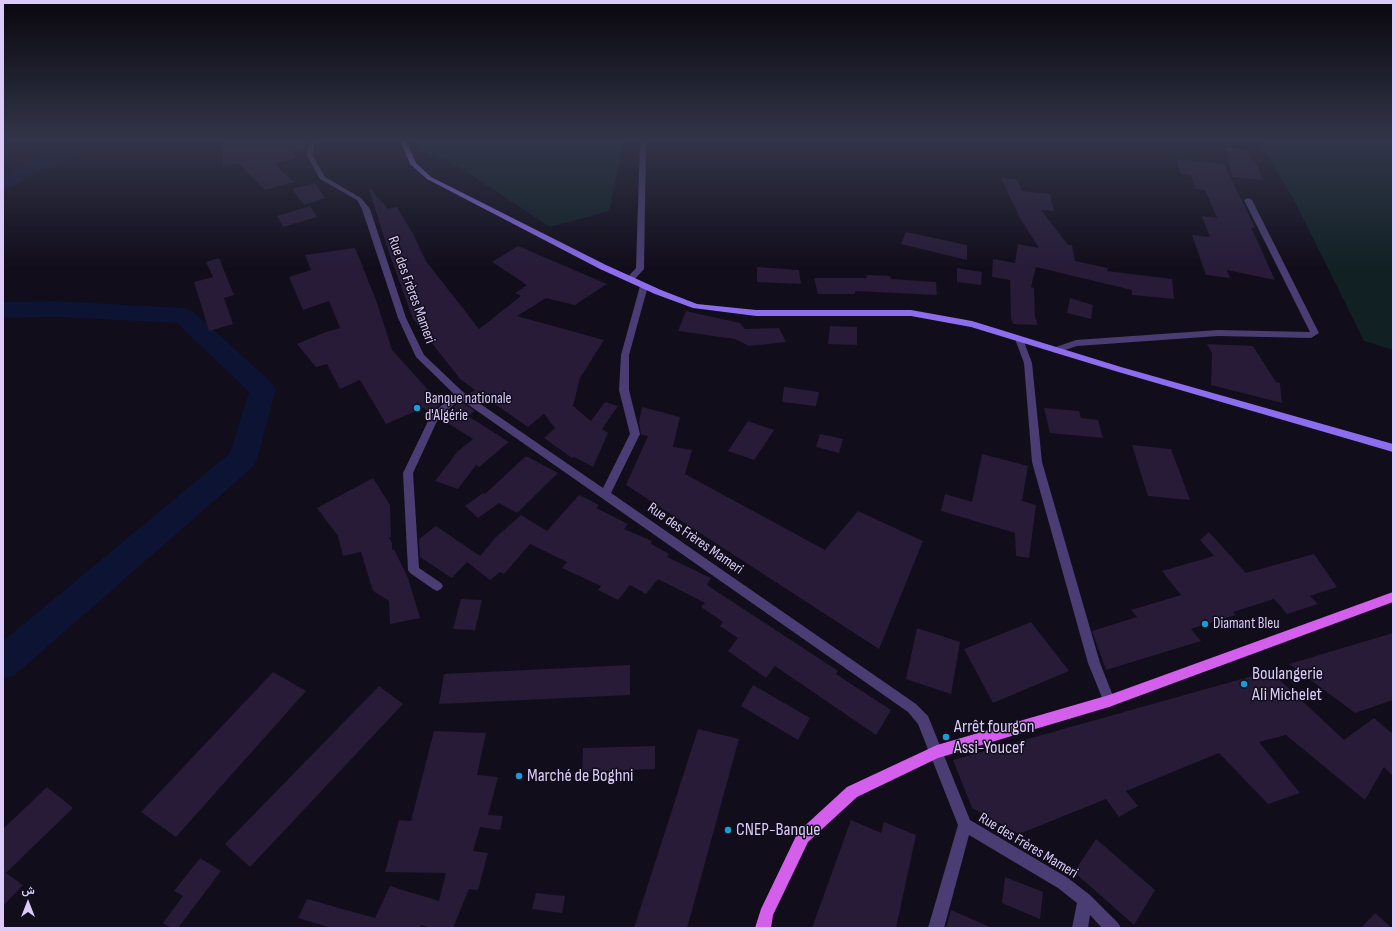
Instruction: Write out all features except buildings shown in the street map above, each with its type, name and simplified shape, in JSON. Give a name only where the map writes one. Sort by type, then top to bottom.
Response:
[{"type":"main road","points":[[439,183],[531,231],[644,286],[696,306],[718,310],[756,313],[911,313],[972,324],[1056,350],[1393,448]]},
{"type":"main road","points":[[763,928],[766,914],[803,837],[852,792],[937,752],[1002,734],[1109,701],[1393,597]]},
{"type":"street","name":"Rue des Frères Mameri","points":[[332,183],[359,199],[366,209],[402,318],[420,357],[460,394],[912,708],[923,720],[965,825],[1063,884],[1085,900],[1113,928]]},
{"type":"street","points":[[630,279],[640,269],[642,183]]},
{"type":"street","points":[[1056,350],[1076,343],[1218,333],[1311,335],[1315,333],[1248,200]]},
{"type":"street","points":[[605,494],[635,434],[624,390],[625,355],[644,286]]},
{"type":"street","points":[[1019,339],[1028,363],[1037,462],[1094,663],[1109,701]]},
{"type":"street","points":[[437,586],[414,570],[408,473],[434,417],[460,394]]},
{"type":"street","points":[[936,928],[965,825]]},
{"type":"street","points":[[1080,928],[1085,900]]},
{"type":"shaded area","points":[[484,183],[615,183],[609,211],[550,227]]},
{"type":"shaded area","points":[[1284,183],[1393,183],[1393,350],[1364,341],[1293,198]]},
{"type":"waterway","points":[[3,310],[56,309],[184,316],[263,390],[243,459],[3,663]]},
{"type":"place","name":"Banque nationale d'Algérie","points":[[417,408]]},
{"type":"place","name":"Diamant Bleu","points":[[1205,624]]},
{"type":"place","name":"Boulangerie Ali Michelet","points":[[1244,684]]},
{"type":"place","name":"Arrêt fourgon Assi-Youcef","points":[[946,737]]},
{"type":"place","name":"Marché de Boghni","points":[[519,776]]},
{"type":"place","name":"CNEP-Banque","points":[[728,830]]}]
